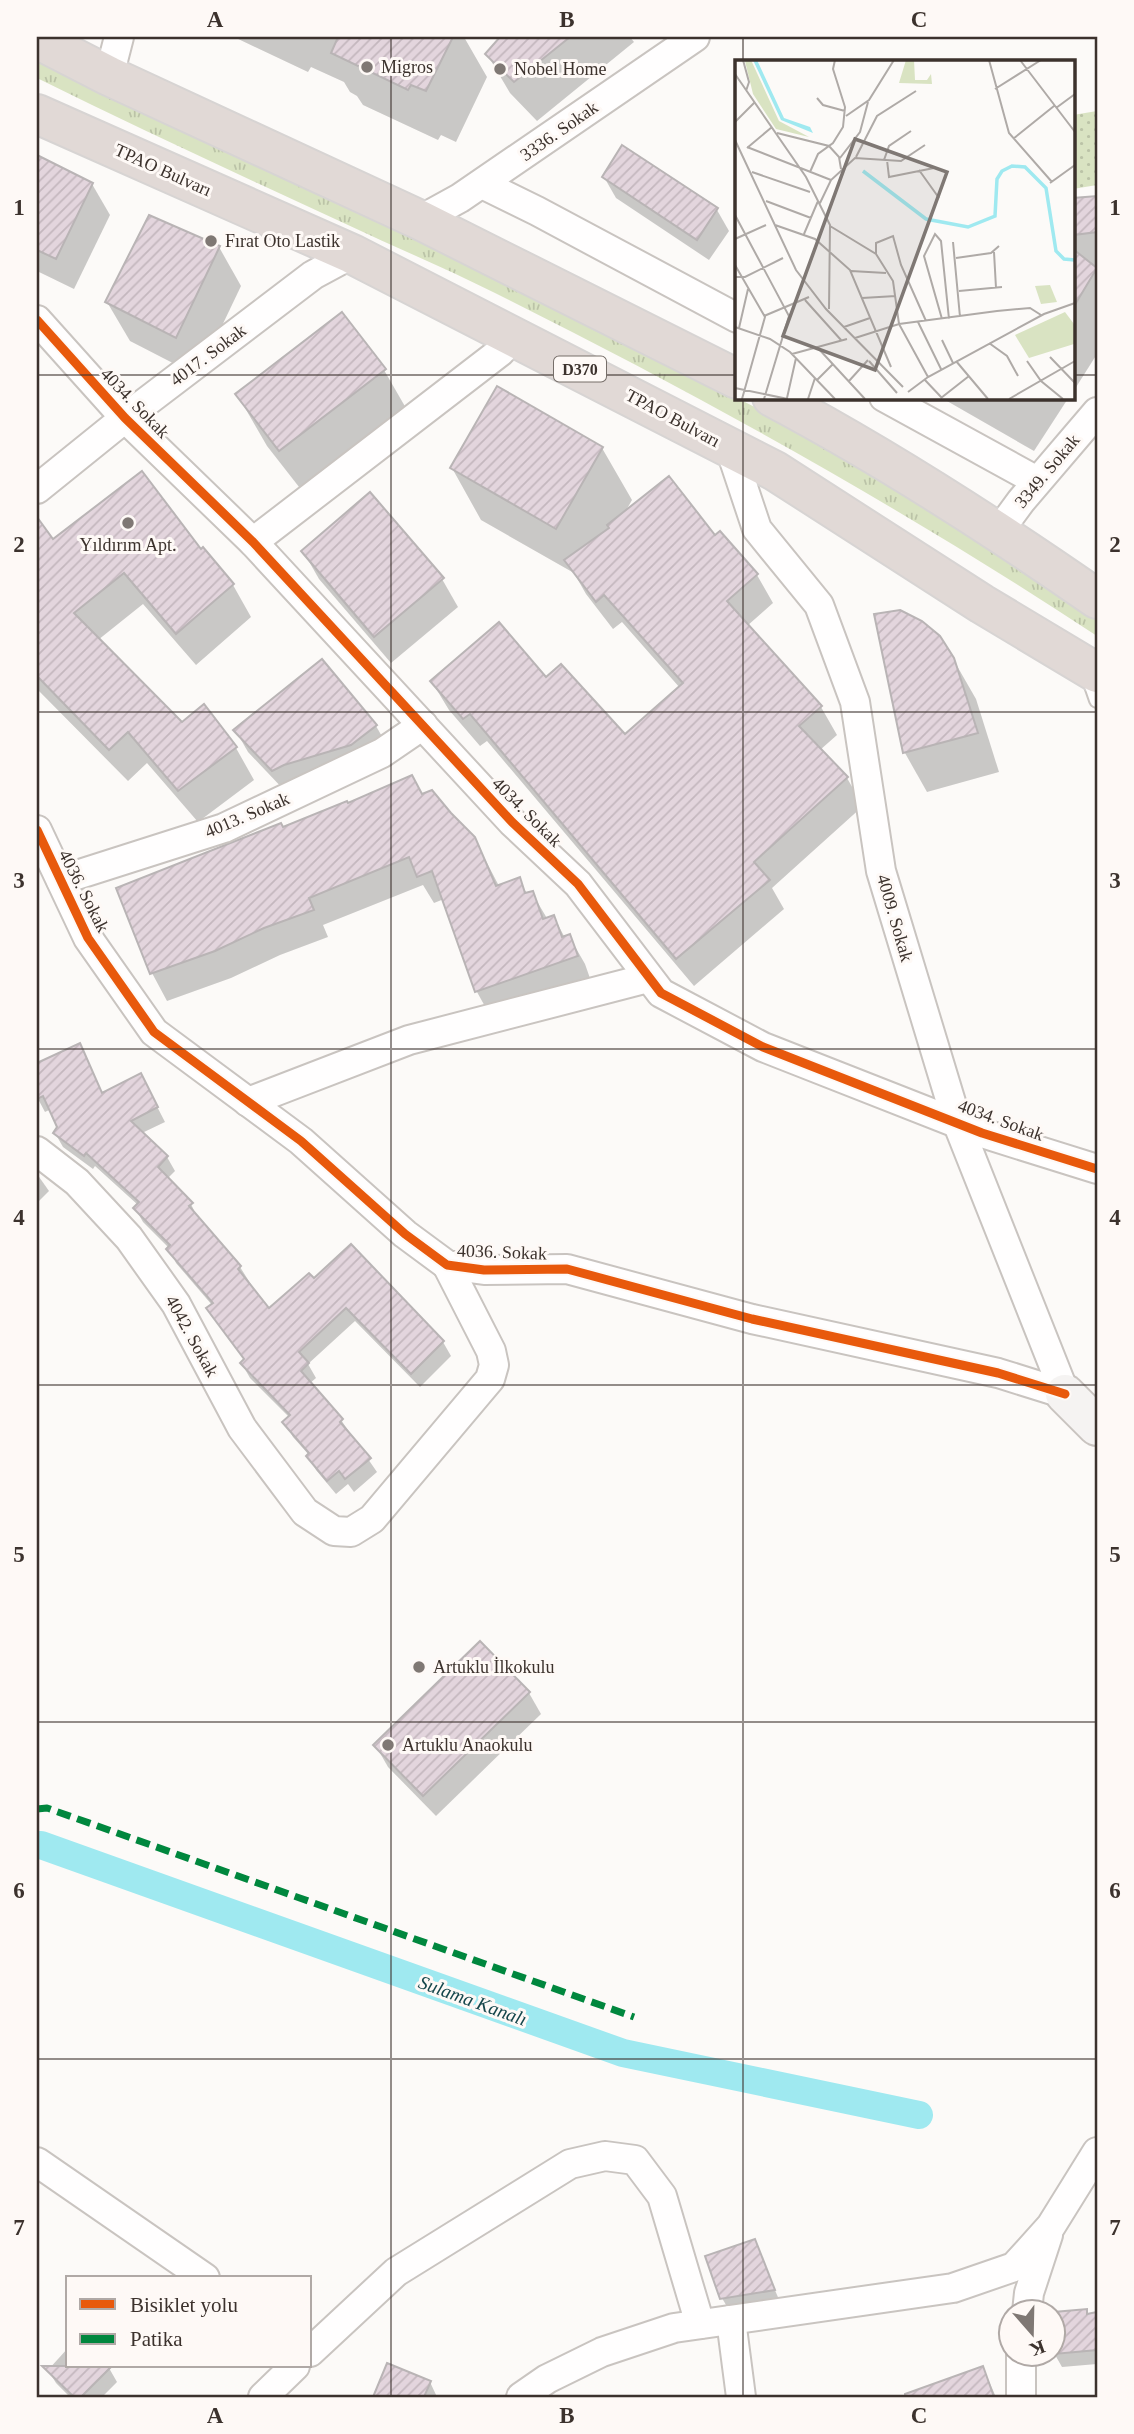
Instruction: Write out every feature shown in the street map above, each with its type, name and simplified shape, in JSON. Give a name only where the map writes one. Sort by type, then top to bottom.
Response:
[{"type":"highway","points":[[37,38],[109,76],[420,220],[735,378]]},
{"type":"highway","name":"TPAO Bulvarı","points":[[37,114],[352,254],[775,471],[982,604],[1090,668]]},
{"type":"highway","points":[[776,399],[825,425],[999,531],[1097,599]]},
{"type":"street","points":[[109,76],[119,37]]},
{"type":"street","name":"3336. Sokak","points":[[420,220],[482,184],[695,37]]},
{"type":"street","points":[[482,184],[735,317]]},
{"type":"street","name":"4017. Sokak","points":[[37,489],[125,418],[313,275],[352,254]]},
{"type":"street","name":"4034. Sokak","points":[[37,320],[125,418],[253,542],[512,822],[578,884],[661,993],[763,1047],[982,1133],[1097,1169]]},
{"type":"street","points":[[253,542],[499,352],[515,336]]},
{"type":"street","points":[[888,399],[1037,481]]},
{"type":"street","name":"3349. Sokak","points":[[999,531],[1037,481],[1097,412]]},
{"type":"street","name":"4009. Sokak","points":[[730,448],[757,529],[819,605],[855,702],[881,871],[957,1122],[1065,1394]]},
{"type":"street","name":"4013. Sokak","points":[[61,880],[224,828],[382,753],[423,725]]},
{"type":"street","name":"4036. Sokak","points":[[37,831],[88,938],[154,1032],[301,1141],[405,1234],[447,1265],[484,1270],[567,1269],[752,1319],[998,1373],[1065,1394]]},
{"type":"street","points":[[248,1102],[409,1040],[648,978]]},
{"type":"street","name":"4042. Sokak","points":[[37,1151],[77,1182],[129,1238],[176,1304],[242,1428],[305,1512],[334,1531],[351,1532],[372,1519],[490,1379],[494,1365],[491,1351],[447,1265]]},
{"type":"street","points":[[1065,1394],[1097,1426]]},
{"type":"street","points":[[521,2397],[547,2379],[602,2352],[674,2328],[953,2288],[1014,2267],[1051,2226],[1097,2152]]},
{"type":"street","points":[[312,2348],[396,2272],[570,2164],[605,2156],[635,2160],[662,2196],[700,2325]]},
{"type":"street","points":[[37,2162],[202,2276]]},
{"type":"street","points":[[1028,2298],[1051,2226]]},
{"type":"street","points":[[731,2320],[741,2397]]},
{"type":"street","points":[[263,2397],[292,2368]]},
{"type":"street","points":[[1021,2368],[1021,2397]]},
{"type":"lane","points":[[1090,668],[1097,700]]},
{"type":"green space","points":[[37,59],[540,298],[784,422],[1012,560],[1097,618],[1097,636],[951,543],[726,413],[649,372],[477,284],[192,153],[37,78]]},
{"type":"green space","points":[[1097,111],[1097,185],[1074,189],[1074,115]]},
{"type":"building","points":[[338,37],[453,37],[426,91],[411,85],[408,90],[331,53]]},
{"type":"building","points":[[500,37],[570,37],[514,82],[485,54]]},
{"type":"building","points":[[622,145],[718,208],[697,240],[602,177]]},
{"type":"building","points":[[37,155],[93,183],[56,259],[37,250]]},
{"type":"building","points":[[1097,196],[1097,232],[1074,235],[1074,198]]},
{"type":"building","points":[[149,215],[220,246],[176,338],[105,302]]},
{"type":"building","points":[[1074,250],[1097,268],[1074,306]]},
{"type":"building","points":[[342,312],[386,369],[279,451],[235,394]]},
{"type":"building","points":[[497,386],[603,447],[556,529],[450,468]]},
{"type":"building","points":[[142,471],[201,549],[203,547],[234,584],[176,634],[124,573],[74,613],[182,722],[204,704],[237,747],[178,791],[128,732],[109,750],[37,676],[37,517],[53,539]]},
{"type":"building","points":[[669,476],[715,535],[720,531],[758,574],[727,601],[822,706],[799,726],[848,777],[754,862],[770,880],[676,959],[470,714],[463,719],[430,681],[499,622],[546,677],[561,664],[625,734],[683,683],[604,595],[596,602],[564,560],[609,528],[607,525]]},
{"type":"building","points":[[370,492],[444,578],[374,637],[301,551]]},
{"type":"building","points":[[900,610],[922,621],[940,636],[954,658],[978,733],[903,753],[874,614]]},
{"type":"building","points":[[322,659],[377,725],[351,745],[272,771],[233,730]]},
{"type":"building","points":[[412,775],[422,794],[432,790],[475,837],[496,886],[520,877],[525,893],[533,891],[543,919],[554,915],[562,937],[570,934],[578,956],[475,992],[432,871],[417,877],[409,857],[309,898],[314,910],[264,928],[215,951],[150,974],[116,888],[281,823],[283,827],[347,801],[348,803]]},
{"type":"building","points":[[80,1043],[102,1093],[141,1073],[158,1107],[131,1121],[168,1156],[158,1167],[193,1203],[189,1206],[241,1266],[238,1269],[269,1308],[309,1273],[314,1278],[351,1244],[444,1341],[411,1374],[346,1308],[299,1352],[309,1363],[301,1371],[343,1419],[340,1422],[371,1458],[345,1479],[339,1471],[327,1481],[306,1456],[309,1453],[282,1422],[290,1415],[240,1363],[244,1359],[206,1308],[213,1303],[166,1249],[170,1245],[133,1208],[139,1202],[86,1153],[84,1156],[53,1133],[57,1127],[43,1096],[37,1099],[37,1063]]},
{"type":"building","points":[[480,1641],[530,1692],[423,1796],[373,1745]]},
{"type":"building","points":[[755,2239],[775,2290],[720,2299],[705,2256]]},
{"type":"building","points":[[1087,2309],[1087,2314],[1097,2312],[1097,2350],[1068,2353],[1068,2311]]},
{"type":"building","points":[[387,2363],[431,2381],[424,2397],[373,2397]]},
{"type":"building","points":[[42,2366],[110,2368],[81,2397],[74,2397]]},
{"type":"building","points":[[983,2366],[994,2397],[905,2397],[905,2394]]},
{"type":"waterway","name":"Sulama Kanalı","points":[[37,1845],[623,2053],[919,2115]]},
{"type":"marked path","points":[[37,1809],[47,1808],[634,2017]]},
{"type":"cycle path","points":[[37,320],[125,418],[253,542],[512,822],[578,884],[661,993],[763,1047],[982,1133],[1097,1169]]},
{"type":"cycle path","points":[[37,830],[88,938],[154,1032],[301,1141],[405,1234],[447,1265],[484,1270],[567,1269],[752,1319],[998,1373],[1065,1394]]},
{"type":"place","name":"Migros","points":[[367,67]]},
{"type":"place","name":"Nobel Home","points":[[500,69]]},
{"type":"place","name":"Fırat Oto Lastik","points":[[211,241]]},
{"type":"place","name":"Yıldırım Apt.","points":[[128,523]]},
{"type":"place","name":"Artuklu İlkokulu","points":[[419,1667]]},
{"type":"place","name":"Artuklu Anaokulu","points":[[388,1745]]}]
